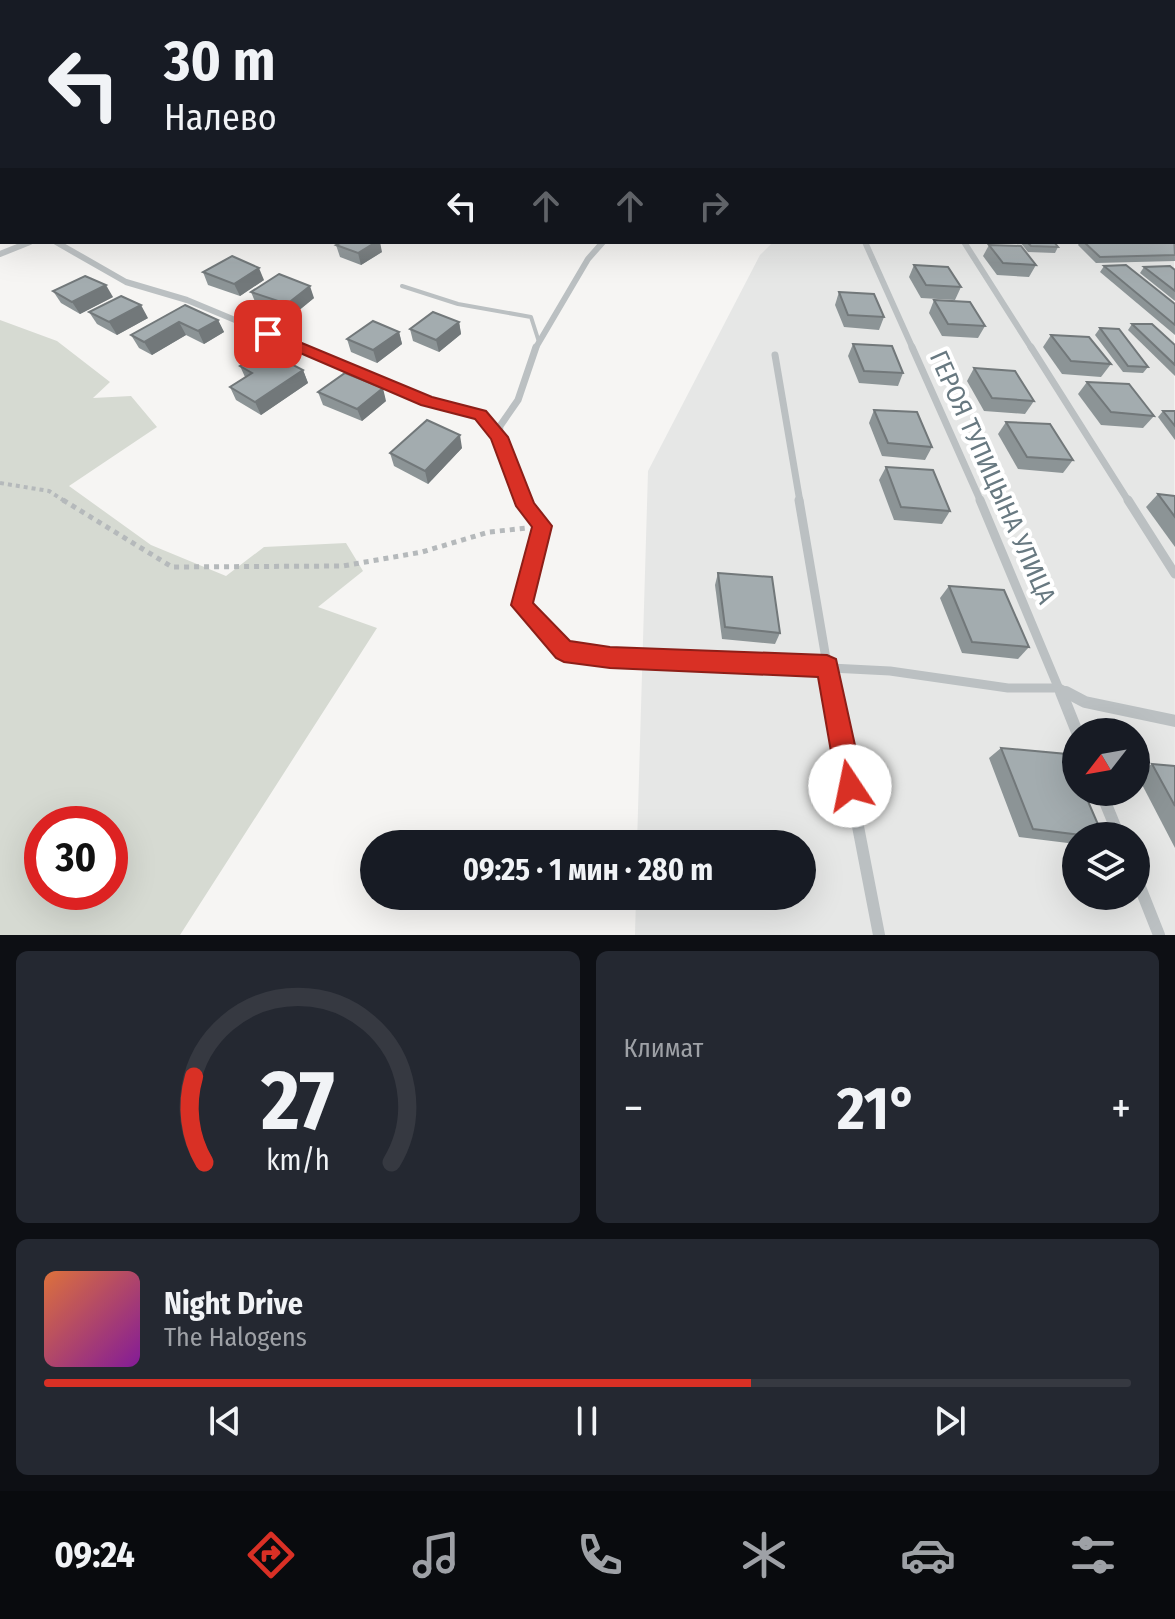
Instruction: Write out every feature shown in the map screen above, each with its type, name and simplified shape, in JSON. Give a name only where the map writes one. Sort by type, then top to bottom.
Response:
[{"type":"street","points":[[0,254],[25,244]]},
{"type":"street","points":[[60,244],[126,282],[187,300],[427,401],[480,415],[499,437],[526,506],[542,526],[522,605],[564,651],[610,657],[827,666],[890,671],[1008,688],[1059,688],[1085,702],[1175,721]]},
{"type":"street","points":[[499,437],[500,426],[518,400],[539,342],[588,259],[601,244]]},
{"type":"street","name":"ГЕРОЯ ТУПИЦЫНА УЛИЦА","points":[[866,244],[1004,553],[1071,718]]},
{"type":"street","points":[[965,244],[1175,574]]},
{"type":"street","points":[[775,355],[827,666],[879,935]]},
{"type":"street","points":[[1149,910],[1159,935]]},
{"type":"lane","points":[[402,286],[458,304],[531,317],[539,342]]},
{"type":"path","points":[[0,483],[49,491],[172,567],[343,566],[422,552],[489,532],[542,526]]},
{"type":"shaded area","points":[[771,244],[1174,244],[1175,935],[635,935],[636,910],[816,910],[816,830],[637,830],[648,471],[760,255]]},
{"type":"shaded area","points":[[0,320],[57,341],[110,382],[93,398],[131,396],[157,427],[69,486],[151,545],[226,576],[264,547],[346,543],[363,571],[318,607],[377,628],[180,935],[0,935]]},
{"type":"building","points":[[338,244],[373,244],[358,253]]},
{"type":"building","points":[[1029,244],[1056,244],[1058,247]]},
{"type":"building","points":[[1086,244],[1174,244],[1175,255],[1100,257]]},
{"type":"building","points":[[989,245],[1021,246],[1036,265],[1003,263]]},
{"type":"building","points":[[232,256],[259,268],[234,284],[203,272]]},
{"type":"building","points":[[914,265],[948,267],[961,287],[926,285]]},
{"type":"building","points":[[1126,265],[1175,304],[1175,325],[1104,266]]},
{"type":"building","points":[[1170,266],[1175,270],[1175,291],[1144,267]]},
{"type":"building","points":[[279,274],[310,286],[287,304],[251,292]]},
{"type":"building","points":[[85,276],[106,285],[72,302],[53,291]]},
{"type":"building","points":[[839,292],[874,294],[884,317],[848,315]]},
{"type":"building","points":[[121,296],[141,305],[109,322],[89,312]]},
{"type":"building","points":[[934,300],[970,302],[985,326],[948,324]]},
{"type":"building","points":[[185,305],[218,320],[198,331],[179,322],[144,342],[131,335]]},
{"type":"building","points":[[433,312],[459,322],[436,340],[410,329]]},
{"type":"building","points":[[373,321],[399,332],[373,350],[347,339]]},
{"type":"building","points":[[1132,324],[1152,324],[1175,345],[1175,365]]},
{"type":"building","points":[[1100,328],[1119,329],[1148,367],[1128,366]]},
{"type":"building","points":[[1051,335],[1089,337],[1111,364],[1071,361]]},
{"type":"building","points":[[853,344],[892,346],[903,373],[864,371]]},
{"type":"building","points":[[266,351],[303,370],[255,402],[230,387],[252,373],[240,366]]},
{"type":"building","points":[[974,368],[1015,371],[1034,401],[992,398]]},
{"type":"building","points":[[345,373],[383,388],[357,409],[318,392]]},
{"type":"building","points":[[1087,382],[1129,384],[1154,416],[1111,412]]},
{"type":"building","points":[[874,410],[917,412],[932,447],[888,443]]},
{"type":"building","points":[[1163,411],[1175,411],[1175,426]]},
{"type":"building","points":[[427,420],[460,435],[425,471],[390,453]]},
{"type":"building","points":[[1006,422],[1050,424],[1073,460],[1027,457]]},
{"type":"building","points":[[886,467],[933,470],[950,511],[901,507]]},
{"type":"building","points":[[1158,494],[1175,496],[1175,517]]},
{"type":"building","points":[[718,573],[772,577],[780,633],[725,627]]},
{"type":"building","points":[[949,586],[1004,590],[1029,647],[972,642]]},
{"type":"building","points":[[1001,748],[1062,754],[1062,806],[1090,806],[1097,822],[1062,822],[1062,833],[1033,829]]},
{"type":"building","points":[[1152,764],[1175,766],[1175,806]]},
{"type":"route","points":[[268,334],[372,380],[427,401],[480,415],[499,437],[526,506],[542,526],[522,605],[564,651],[610,657],[827,666],[850,786]]}]
